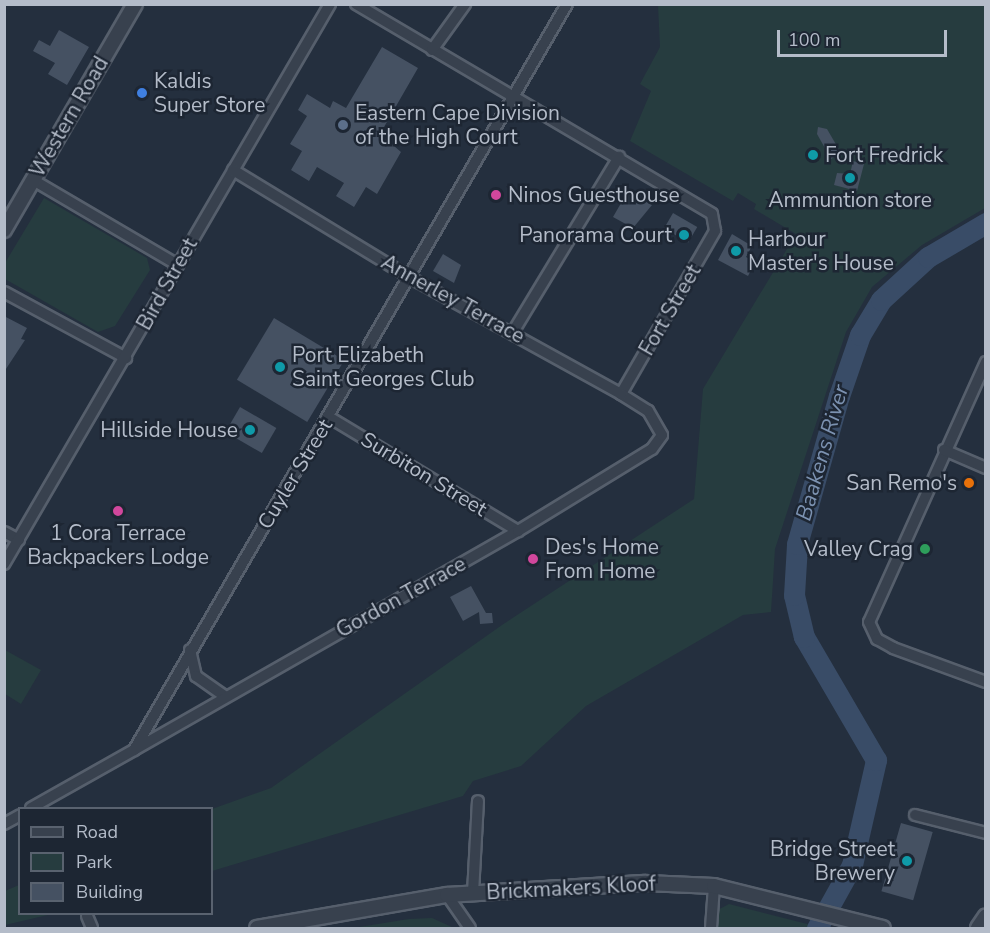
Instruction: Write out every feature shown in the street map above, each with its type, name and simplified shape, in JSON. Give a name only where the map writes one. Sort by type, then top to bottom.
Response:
[{"type":"street","name":"Western Road","points":[[6,225],[135,4]]},
{"type":"street","name":"Bird Street","points":[[4,564],[330,4]]},
{"type":"street","points":[[356,4],[619,157],[513,332]]},
{"type":"street","points":[[432,50],[465,4]]},
{"type":"street","name":"Cuyler Street","points":[[134,750],[190,650],[329,417],[512,94],[567,4]]},
{"type":"street","name":"Fort Street","points":[[619,157],[706,208],[716,225],[621,394]]},
{"type":"street","name":"Annerley Terrace","points":[[233,170],[409,277],[513,332],[621,394],[648,411],[662,435]]},
{"type":"street","points":[[33,180],[178,265]]},
{"type":"street","points":[[4,292],[126,358]]},
{"type":"street","points":[[986,362],[944,450],[872,615],[871,632],[877,639],[986,682]]},
{"type":"street","name":"Surbiton Street","points":[[329,417],[518,531]]},
{"type":"street","name":"Gordon Terrace","points":[[134,750],[225,696],[518,531],[652,449],[662,435]]},
{"type":"street","points":[[944,450],[986,468]]},
{"type":"street","points":[[4,532],[19,540]]},
{"type":"street","points":[[190,650],[196,676],[225,696]]},
{"type":"street","points":[[33,807],[134,750]]},
{"type":"street","points":[[473,893],[478,801]]},
{"type":"street","points":[[915,815],[986,833]]},
{"type":"street","points":[[4,824],[18,816]]},
{"type":"street","name":"Brickmakers Kloof","points":[[257,928],[447,895],[634,883],[714,886],[883,928]]},
{"type":"street","points":[[711,928],[714,886]]},
{"type":"street","points":[[447,895],[470,928]]},
{"type":"street","points":[[87,916],[92,928]]},
{"type":"street","points":[[978,928],[986,916]]},
{"type":"green space","points":[[658,5],[985,5],[985,208],[922,245],[872,287],[846,332],[775,549],[771,612],[743,615],[586,706],[521,766],[473,781],[463,796],[213,871],[213,809],[271,788],[502,625],[694,499],[703,389],[796,234],[754,209],[756,204],[738,193],[733,201],[630,141],[651,91],[640,84],[660,47]]},
{"type":"green space","points":[[44,198],[147,258],[150,270],[115,326],[98,332],[5,279],[5,263]]},
{"type":"green space","points":[[5,650],[41,670],[21,704],[5,694]]},
{"type":"green space","points":[[18,885],[18,915],[48,915],[5,925],[5,891]]},
{"type":"green space","points":[[729,904],[823,928],[711,928],[712,913]]},
{"type":"green space","points":[[432,918],[454,928],[353,928],[409,919]]},
{"type":"building","points":[[59,30],[89,47],[67,85],[48,74],[55,63],[33,51],[39,40],[50,46]]},
{"type":"building","name":"Eastern Cape Division of the High Court","points":[[382,47],[418,68],[380,134],[401,152],[377,194],[366,187],[354,207],[336,196],[344,183],[317,167],[309,181],[291,170],[302,151],[290,144],[307,116],[298,110],[307,94],[330,108],[333,101],[346,108]]},
{"type":"building","points":[[818,127],[827,129],[841,153],[831,159],[817,134]]},
{"type":"building","points":[[853,161],[864,164],[857,191],[834,185],[837,173],[850,174]]},
{"type":"building","points":[[628,191],[652,205],[633,228],[613,217]]},
{"type":"building","name":"Panorama Court","points":[[673,213],[697,227],[688,243],[664,229]]},
{"type":"building","name":"Harbour Master's House","points":[[732,234],[752,246],[746,257],[755,262],[748,276],[718,260]]},
{"type":"building","points":[[443,254],[461,265],[454,283],[433,271]]},
{"type":"building","points":[[4,316],[27,328],[21,339],[25,340],[4,372]]},
{"type":"building","name":"Port Elizabeth Saint Georges Club","points":[[274,318],[344,360],[307,422],[237,380]]},
{"type":"building","name":"Hillside House","points":[[240,407],[276,428],[262,453],[226,432]]},
{"type":"building","points":[[471,586],[486,613],[492,613],[493,623],[480,624],[479,612],[463,621],[450,597]]},
{"type":"building","name":"Bridge Street Brewery","points":[[901,823],[933,832],[913,900],[881,891]]},
{"type":"waterway","name":"Baakens River","points":[[817,928],[852,865],[876,760],[804,637],[794,595],[797,544],[839,396],[860,335],[881,300],[928,257],[986,223]]},
{"type":"place","name":"Kaldis Super Store","points":[[142,93]]},
{"type":"place","name":"Eastern Cape Division of the High Court","points":[[343,125]]},
{"type":"place","name":"Fort Fredrick","points":[[813,155]]},
{"type":"place","name":"Ammuntion store","points":[[850,178]]},
{"type":"place","name":"Ninos Guesthouse","points":[[496,195]]},
{"type":"place","name":"Panorama Court","points":[[684,235]]},
{"type":"place","name":"Harbour Master's House","points":[[736,251]]},
{"type":"place","name":"Port Elizabeth Saint Georges Club","points":[[280,367]]},
{"type":"place","name":"Hillside House","points":[[250,430]]},
{"type":"place","name":"San Remo's","points":[[969,483]]},
{"type":"place","name":"1 Cora Terrace Backpackers Lodge","points":[[118,511]]},
{"type":"place","name":"Valley Crag","points":[[925,549]]},
{"type":"place","name":"Des's Home From Home","points":[[533,559]]},
{"type":"place","name":"Bridge Street Brewery","points":[[907,861]]}]
